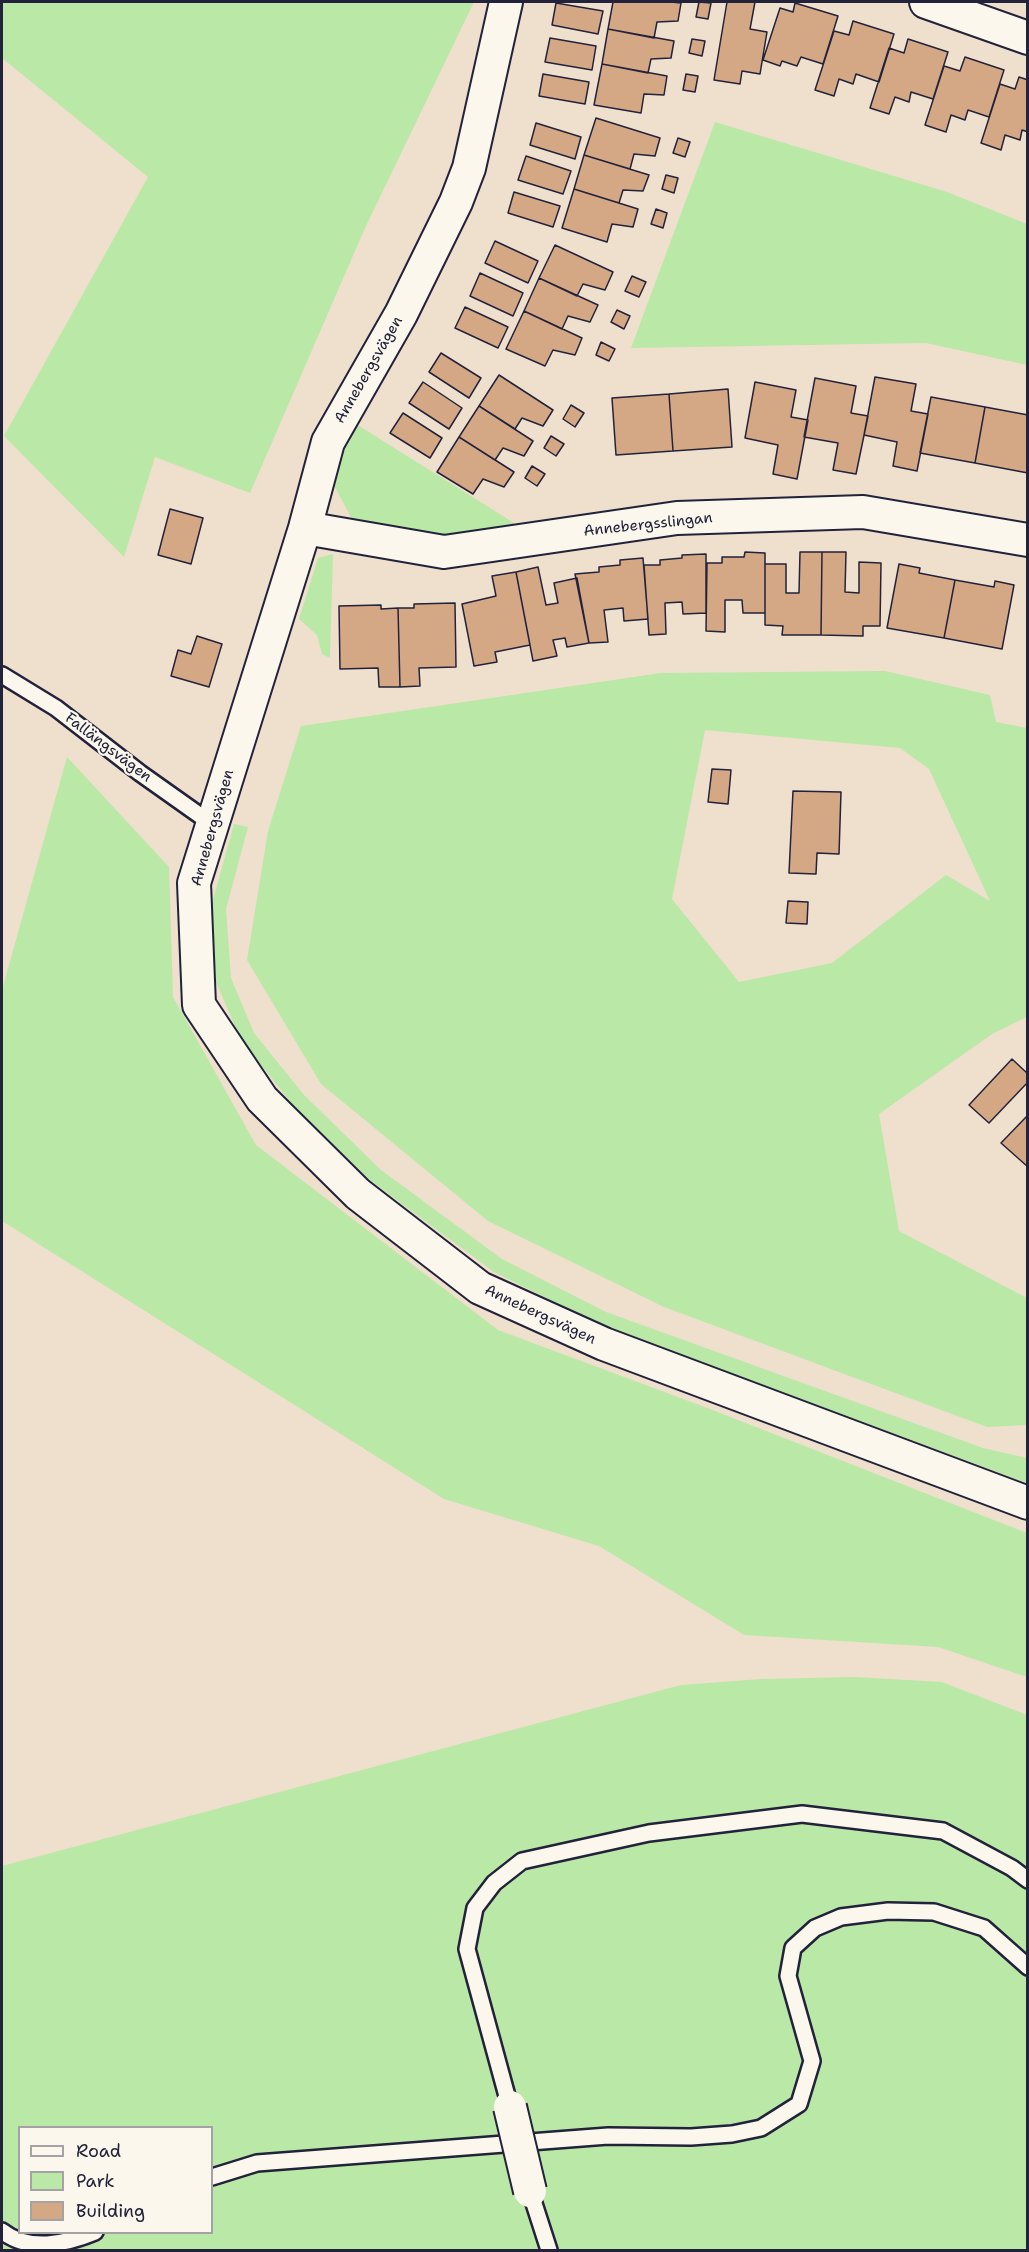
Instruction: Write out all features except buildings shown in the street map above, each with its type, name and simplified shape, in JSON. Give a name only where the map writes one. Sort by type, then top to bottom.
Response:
[{"type":"street","name":"Annebergsvägen","points":[[506,2],[469,168],[456,202],[402,314],[328,442],[305,528],[194,883],[199,1005],[262,1100],[358,1194],[480,1288],[604,1344],[1028,1503]]},
{"type":"street","points":[[926,2],[1028,38]]},
{"type":"street","name":"Annebergsslingan","points":[[305,528],[444,552],[677,518],[863,512],[1028,540]]},
{"type":"street","points":[[510,2107],[530,2191]]},
{"type":"lane","name":"Fallängsvägen","points":[[2,675],[56,708],[140,773],[212,824]]},
{"type":"lane","points":[[510,2107],[467,1949],[474,1908],[494,1883],[522,1861],[649,1833],[802,1814],[943,1831],[1012,1868],[1028,1880]]},
{"type":"lane","points":[[213,2177],[256,2163],[608,2136],[691,2137],[732,2134],[761,2128],[799,2104],[812,2061],[788,1976],[793,1948],[815,1928],[841,1917],[888,1911],[934,1912],[984,1928],[1028,1967]]},
{"type":"lane","points":[[530,2191],[549,2250]]},
{"type":"lane","points":[[2,2231],[8,2236],[44,2246],[88,2234]]},
{"type":"green space","points":[[2,2],[474,2],[365,228],[250,493],[155,457],[124,557],[4,436],[148,177],[2,58]]},
{"type":"green space","points":[[715,122],[947,192],[1027,224],[1027,365],[926,343],[631,348]]},
{"type":"green space","points":[[356,424],[514,523],[508,531],[439,540],[353,521],[330,478]]},
{"type":"green space","points":[[333,554],[330,658],[322,654],[317,635],[299,619],[318,558]]},
{"type":"green space","points":[[885,671],[990,695],[996,722],[1027,728],[1027,1017],[992,1034],[879,1114],[899,1231],[1027,1298],[1027,1425],[987,1427],[664,1307],[488,1221],[321,1084],[247,960],[268,831],[301,726],[661,673]],"holes":[[[705,730],[900,748],[929,769],[990,901],[946,875],[832,963],[739,982],[672,899]]]},
{"type":"green space","points":[[67,757],[169,867],[173,997],[256,1145],[498,1330],[710,1409],[1027,1533],[1027,1677],[938,1647],[744,1635],[599,1546],[444,1499],[2,1221],[2,990]]},
{"type":"green space","points":[[234,824],[248,827],[226,909],[231,978],[254,1033],[304,1095],[381,1170],[502,1259],[606,1312],[983,1448],[1027,1458],[1027,1483],[601,1325],[494,1272],[371,1181],[293,1105],[241,1040],[216,982],[211,907]]},
{"type":"green space","points":[[854,1677],[942,1682],[1027,1715],[1027,2250],[2,2250],[2,1866],[681,1685],[761,1679]]}]
